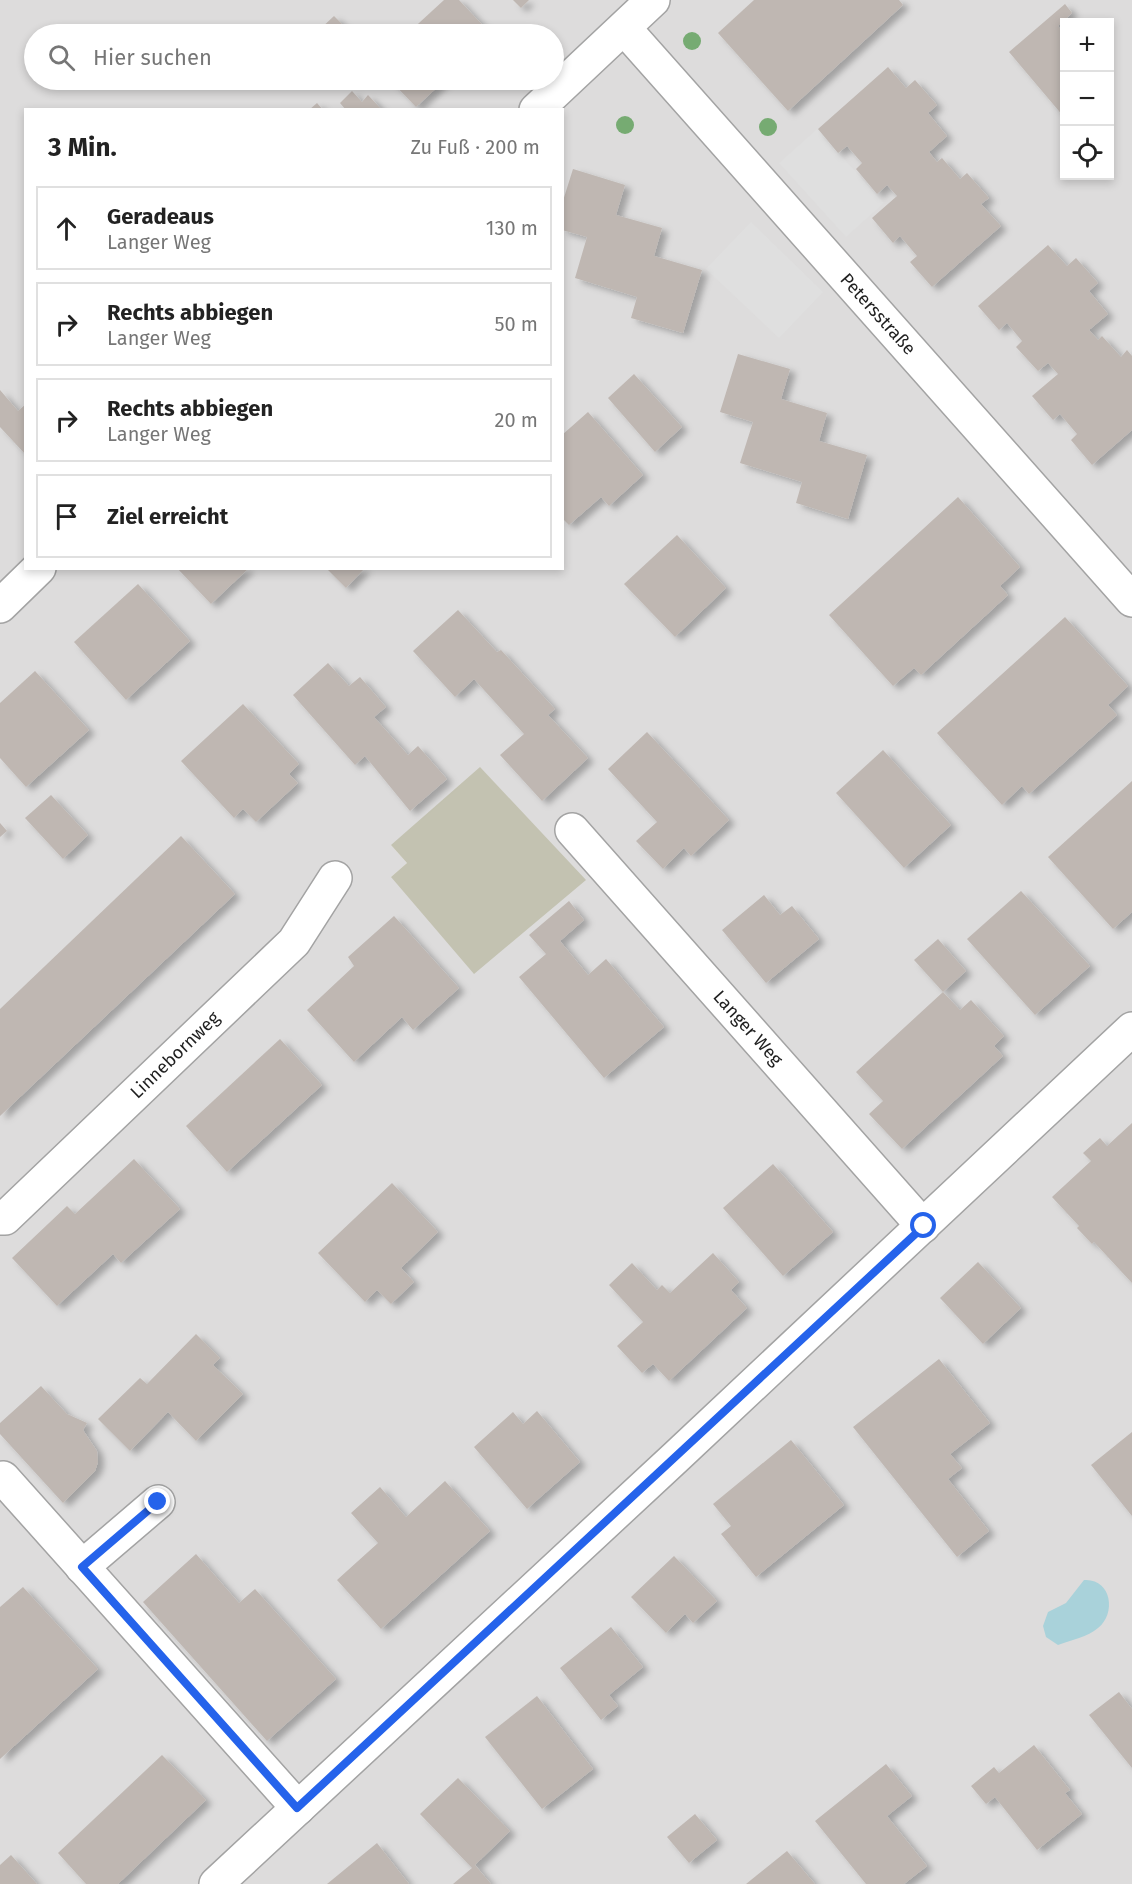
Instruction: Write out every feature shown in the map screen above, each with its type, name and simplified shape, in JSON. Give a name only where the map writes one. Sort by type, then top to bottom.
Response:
[{"type":"street","points":[[564,84],[653,0]]},
{"type":"street","name":"Petersstraße","points":[[624,28],[1132,600]]},
{"type":"street","points":[[538,108],[557,90]]},
{"type":"street","points":[[4,595],[36,570]]},
{"type":"street","name":"Langer Weg","points":[[572,830],[924,1226]]},
{"type":"street","name":"Linnebornweg","points":[[0,1218],[5,1218],[294,942],[335,878]]},
{"type":"street","points":[[216,1884],[924,1226],[1132,1029]]},
{"type":"street","points":[[3,1478],[297,1808]]},
{"type":"street","points":[[82,1567],[158,1502]]},
{"type":"shaded area","points":[[0,0],[1132,0],[1132,1884],[0,1884]],"holes":[[[391,845],[586,880],[391,877],[407,863]]]},
{"type":"shaded area","points":[[817,129],[884,203],[846,237],[779,163]]},
{"type":"shaded area","points":[[751,222],[823,292],[779,338],[706,269]]},
{"type":"shaded area","points":[[480,767],[586,880],[474,974],[391,877],[407,863],[391,845]]},
{"type":"water","points":[[1084,1580],[1093,1581],[1105,1590],[1109,1606],[1108,1614],[1104,1622],[1094,1631],[1058,1645],[1046,1637],[1043,1626],[1048,1612],[1066,1603]]},
{"type":"building","points":[[444,0],[459,0],[482,24],[418,24]]},
{"type":"building","points":[[513,0],[529,0],[521,8]]},
{"type":"building","points":[[754,0],[899,0],[903,5],[788,111],[718,33]]},
{"type":"building","points":[[1065,4],[1072,13],[1067,18],[1060,18],[1058,26],[1060,29],[1060,112],[1009,52]]},
{"type":"building","points":[[334,16],[342,24],[325,24]]},
{"type":"building","points":[[888,67],[906,88],[915,80],[937,105],[928,113],[947,136],[929,152],[937,162],[942,158],[960,179],[967,173],[989,198],[981,204],[1001,226],[932,287],[910,262],[917,256],[900,236],[893,243],[872,218],[897,196],[887,185],[877,194],[856,169],[862,163],[847,146],[838,153],[818,129]]},
{"type":"building","points":[[400,90],[434,90],[416,107]]},
{"type":"building","points":[[352,91],[362,102],[368,95],[380,108],[344,108],[340,103]]},
{"type":"building","points":[[317,103],[321,108],[311,108]]},
{"type":"building","points":[[573,169],[625,185],[616,215],[662,228],[654,256],[702,270],[683,333],[631,318],[637,297],[575,278],[587,237],[564,231],[564,198]]},
{"type":"building","points":[[1048,245],[1067,266],[1076,258],[1098,283],[1089,291],[1108,314],[1089,330],[1098,340],[1102,336],[1121,357],[1127,350],[1132,356],[1132,430],[1092,465],[1071,440],[1077,434],[1060,414],[1053,420],[1032,396],[1058,374],[1048,363],[1038,371],[1016,347],[1022,341],[1007,323],[999,330],[978,306]]},
{"type":"building","points":[[738,354],[790,369],[781,399],[827,413],[819,441],[867,455],[848,519],[796,503],[802,482],[740,463],[753,422],[720,412]]},
{"type":"building","points":[[634,374],[682,427],[655,452],[608,398]]},
{"type":"building","points":[[0,390],[18,411],[24,406],[24,453],[0,427]]},
{"type":"building","points":[[588,412],[643,475],[609,506],[601,497],[569,525],[564,520],[564,433]]},
{"type":"building","points":[[958,497],[1020,567],[1000,586],[1008,595],[921,675],[914,668],[893,686],[829,615]]},
{"type":"building","points":[[677,535],[726,588],[675,637],[624,584]]},
{"type":"building","points":[[179,570],[247,570],[211,604]]},
{"type":"building","points":[[328,570],[363,570],[346,588]]},
{"type":"building","points":[[138,584],[190,641],[126,700],[74,642]]},
{"type":"building","points":[[458,610],[497,652],[501,650],[555,709],[548,715],[588,758],[542,801],[500,755],[524,734],[474,679],[455,697],[413,651]]},
{"type":"building","points":[[1065,617],[1128,686],[1108,705],[1117,715],[1029,794],[1022,786],[1002,805],[937,733]]},
{"type":"building","points":[[328,663],[349,686],[360,677],[386,707],[374,717],[408,755],[418,746],[447,779],[410,811],[365,756],[355,765],[293,695]]},
{"type":"building","points":[[35,671],[89,730],[26,787],[0,758],[0,703]]},
{"type":"building","points":[[243,704],[299,764],[289,774],[298,783],[256,822],[243,809],[234,818],[181,761]]},
{"type":"building","points":[[647,732],[729,820],[691,856],[684,848],[663,869],[636,841],[657,822],[608,769]]},
{"type":"building","points":[[883,750],[951,825],[904,868],[836,793]]},
{"type":"building","points":[[1132,781],[1132,912],[1113,929],[1048,857]]},
{"type":"building","points":[[51,795],[88,835],[63,859],[25,818]]},
{"type":"building","points":[[0,823],[7,831],[0,837]]},
{"type":"building","points":[[181,836],[235,894],[0,1116],[0,1009]]},
{"type":"building","points":[[1021,891],[1090,966],[1035,1015],[967,939]]},
{"type":"building","points":[[764,895],[780,915],[792,906],[819,939],[766,983],[722,930]]},
{"type":"building","points":[[569,901],[584,920],[560,941],[588,975],[606,959],[664,1027],[604,1078],[519,977],[546,954],[529,935]]},
{"type":"building","points":[[394,916],[459,988],[413,1030],[402,1017],[354,1062],[307,1010],[354,966],[348,957]]},
{"type":"building","points":[[938,939],[966,971],[943,992],[914,960]]},
{"type":"building","points":[[943,992],[960,1010],[971,1000],[1004,1036],[994,1046],[1003,1056],[902,1149],[869,1114],[883,1101],[856,1072]]},
{"type":"building","points":[[280,1039],[322,1085],[227,1172],[186,1126]]},
{"type":"building","points":[[1132,1123],[1132,1283],[1094,1242],[1092,1244],[1077,1228],[1079,1226],[1052,1197],[1091,1161],[1083,1153],[1100,1138],[1107,1146]]},
{"type":"building","points":[[134,1159],[180,1209],[121,1263],[113,1254],[57,1306],[12,1258],[67,1206],[75,1214]]},
{"type":"building","points":[[773,1164],[833,1232],[783,1276],[723,1208]]},
{"type":"building","points":[[392,1183],[438,1232],[401,1268],[414,1282],[391,1304],[377,1290],[365,1302],[318,1253]]},
{"type":"building","points":[[713,1253],[739,1282],[731,1290],[747,1308],[669,1381],[653,1364],[642,1373],[617,1346],[643,1322],[609,1285],[632,1263],[657,1290],[662,1285],[670,1293]]},
{"type":"building","points":[[978,1262],[1021,1308],[983,1344],[940,1298]]},
{"type":"building","points":[[196,1334],[220,1358],[213,1365],[243,1394],[196,1441],[168,1412],[130,1451],[98,1419],[140,1378],[147,1384]]},
{"type":"building","points":[[939,1359],[990,1423],[950,1454],[962,1468],[948,1479],[989,1531],[957,1557],[853,1427]]},
{"type":"building","points":[[41,1386],[67,1414],[87,1423],[83,1430],[97,1451],[98,1462],[95,1471],[63,1503],[0,1434],[0,1423]]},
{"type":"building","points":[[537,1411],[580,1462],[527,1509],[474,1447],[513,1412],[523,1424]]},
{"type":"building","points":[[1132,1432],[1132,1516],[1091,1465]]},
{"type":"building","points":[[791,1440],[844,1505],[756,1577],[721,1534],[731,1526],[713,1504]]},
{"type":"building","points":[[445,1481],[490,1531],[381,1629],[337,1580],[378,1543],[351,1513],[380,1487],[406,1517]]},
{"type":"building","points":[[196,1554],[239,1603],[255,1589],[336,1679],[267,1741],[143,1602]]},
{"type":"building","points":[[674,1556],[717,1601],[693,1623],[685,1614],[666,1633],[631,1597]]},
{"type":"building","points":[[23,1587],[98,1669],[0,1759],[0,1607]]},
{"type":"building","points":[[611,1627],[643,1667],[609,1695],[618,1706],[601,1720],[560,1668]]},
{"type":"building","points":[[1119,1692],[1132,1709],[1132,1768],[1089,1715]]},
{"type":"building","points":[[537,1696],[593,1769],[542,1809],[485,1737]]},
{"type":"building","points":[[1034,1745],[1070,1790],[1065,1793],[1082,1814],[1037,1850],[995,1797],[986,1804],[971,1786],[994,1767],[999,1773]]},
{"type":"building","points":[[162,1755],[206,1800],[118,1884],[86,1884],[58,1853]]},
{"type":"building","points":[[886,1764],[912,1796],[887,1816],[927,1866],[904,1884],[866,1884],[815,1821]]},
{"type":"building","points":[[458,1778],[510,1831],[475,1865],[491,1884],[453,1884],[472,1868],[420,1814]]},
{"type":"building","points":[[695,1814],[717,1840],[689,1863],[667,1837]]},
{"type":"building","points":[[377,1843],[409,1884],[327,1884]]},
{"type":"building","points":[[787,1851],[815,1884],[746,1884]]},
{"type":"building","points":[[11,1855],[37,1884],[0,1884],[0,1865]]},
{"type":"route","points":[[158,1502],[82,1567],[297,1808],[924,1226]]}]
